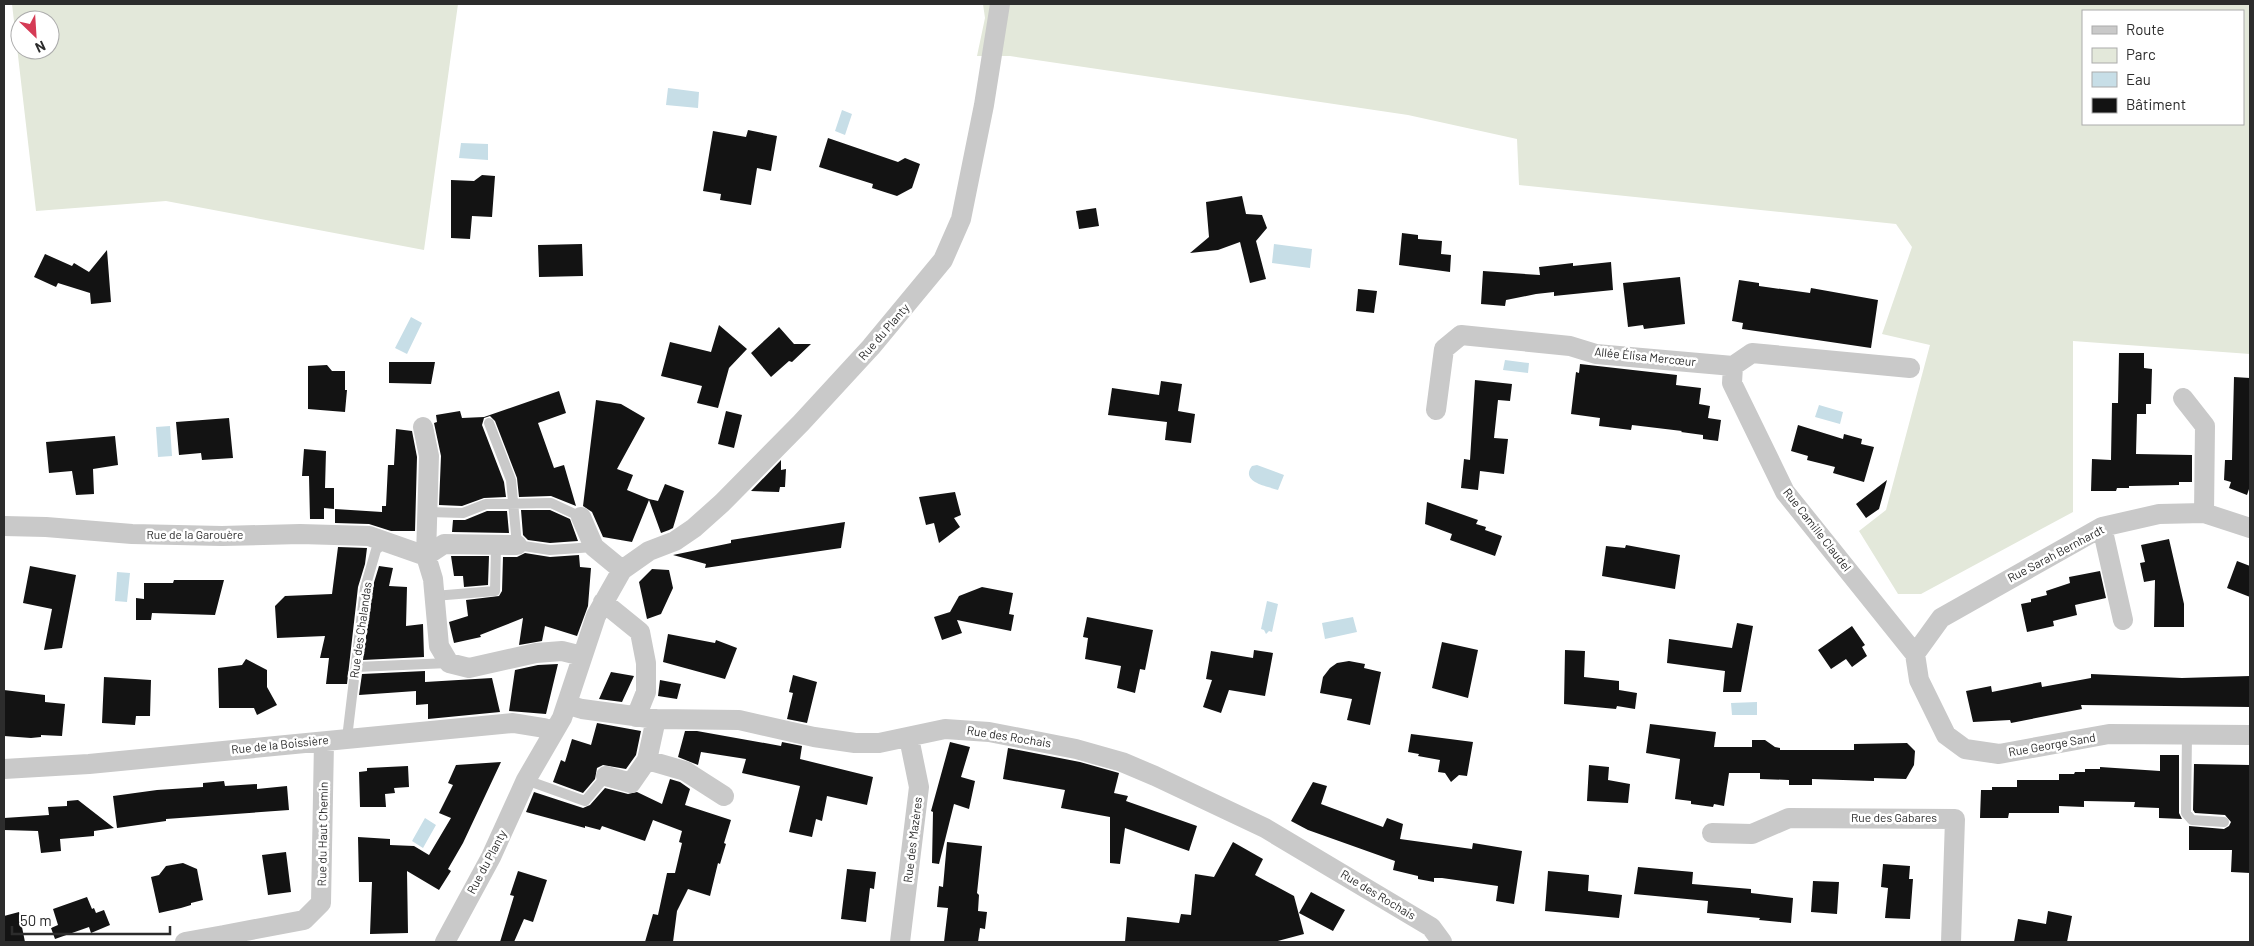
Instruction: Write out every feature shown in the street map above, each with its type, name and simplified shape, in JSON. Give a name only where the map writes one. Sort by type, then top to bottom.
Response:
[{"type":"street","name":"Rue du Planty","points":[[445,942],[491,857],[526,780],[568,705],[582,656],[603,602],[622,570],[649,551],[675,540],[694,528],[722,502],[801,423],[858,361],[919,291],[943,260],[953,242],[962,212],[989,77],[1000,4]]},
{"type":"street","name":"Allée Élisa Mercœur","points":[[1436,410],[1444,349],[1461,335],[1570,346],[1596,354],[1733,366]]},
{"type":"street","points":[[1733,366],[1752,353],[1910,368]]},
{"type":"street","name":"Rue Camille Claudel","points":[[1733,366],[1732,383],[1785,492],[1915,654]]},
{"type":"street","points":[[2183,398],[2205,426],[2204,513]]},
{"type":"street","points":[[423,427],[430,456],[426,556],[433,579],[439,646],[449,663],[469,668],[536,653],[562,651],[582,656]]},
{"type":"street","name":"Rue Sarah Bernhardt","points":[[1915,654],[1942,618],[2102,527],[2159,514],[2204,513],[2250,528]]},
{"type":"street","points":[[580,517],[594,547],[622,570]]},
{"type":"street","name":"Rue de la Garouère","points":[[4,526],[141,535],[222,536],[300,534],[369,536],[385,542]]},
{"type":"street","points":[[2102,527],[2123,620]]},
{"type":"street","points":[[385,542],[426,556]]},
{"type":"street","points":[[426,556],[444,544],[517,546]]},
{"type":"street","points":[[603,602],[640,632],[646,663],[646,692],[636,717]]},
{"type":"street","name":"Rue George Sand","points":[[1915,654],[1919,680],[1946,735],[1964,749],[1999,754],[2110,734],[2250,734]]},
{"type":"street","points":[[568,705],[582,709],[656,719],[647,760],[631,784],[606,776]]},
{"type":"street","name":"Rue des Rochais","points":[[656,719],[739,720],[814,737],[855,743],[879,743],[945,729],[989,732],[1076,749],[1122,762],[1265,828],[1432,927],[1442,942]]},
{"type":"street","name":"Rue de la Boissière","points":[[4,769],[89,764],[513,723],[544,728],[554,732]]},
{"type":"street","name":"Rue des Mazères","points":[[900,942],[919,787],[909,738]]},
{"type":"street","name":"Rue du Haut Chemin","points":[[185,942],[224,938],[304,920],[322,903],[324,742]]},
{"type":"street","points":[[647,760],[685,771],[724,796]]},
{"type":"street","name":"Rue des Gabares","points":[[1712,833],[1752,834],[1789,818],[1954,818],[1951,942]]},
{"type":"lane","points":[[489,423],[511,480],[517,546],[550,550],[594,547]]},
{"type":"lane","points":[[429,512],[463,512],[486,504],[551,503],[580,517]]},
{"type":"lane","name":"Rue des Chalandas","points":[[347,738],[365,588],[376,550],[385,542]]},
{"type":"lane","points":[[434,596],[495,591],[496,545]]},
{"type":"lane","points":[[356,667],[449,663]]},
{"type":"lane","points":[[2188,735],[2186,813],[2192,820],[2224,822]]},
{"type":"lane","points":[[526,780],[585,802],[606,776]]},
{"type":"green space","points":[[12,4],[458,4],[424,250],[166,201],[36,211],[18,60],[60,60],[60,10],[13,10]]},
{"type":"green space","points":[[983,4],[2250,4],[2250,354],[2073,341],[2073,512],[1921,594],[1898,594],[1859,531],[1886,510],[1930,345],[1882,334],[1912,247],[1896,224],[1519,185],[1517,139],[1408,115],[1010,56],[977,56],[985,18]]},
{"type":"water","points":[[668,88],[699,92],[698,108],[666,105]]},
{"type":"water","points":[[842,110],[852,114],[845,135],[835,131]]},
{"type":"water","points":[[461,143],[488,144],[488,160],[459,158]]},
{"type":"water","points":[[1274,244],[1312,249],[1310,268],[1272,263]]},
{"type":"water","points":[[411,317],[422,323],[407,354],[395,348]]},
{"type":"water","points":[[1505,360],[1529,363],[1528,373],[1503,370]]},
{"type":"water","points":[[1819,405],[1843,412],[1840,424],[1815,417]]},
{"type":"water","points":[[170,426],[172,456],[158,457],[156,427]]},
{"type":"water","points":[[1257,465],[1284,475],[1278,490],[1252,480],[1249,476],[1249,471],[1252,466]]},
{"type":"water","points":[[117,572],[130,573],[127,602],[115,601]]},
{"type":"water","points":[[1267,601],[1278,604],[1272,632],[1269,631],[1266,634],[1261,629]]},
{"type":"water","points":[[1353,617],[1357,632],[1325,639],[1322,623]]},
{"type":"water","points":[[1757,702],[1757,715],[1732,715],[1731,703]]},
{"type":"water","points":[[425,818],[436,825],[423,848],[412,841]]},
{"type":"building","points":[[748,130],[777,136],[771,171],[757,168],[751,205],[720,200],[721,194],[703,191],[713,131],[746,137]]},
{"type":"building","points":[[828,138],[898,162],[905,158],[920,164],[912,188],[897,196],[872,188],[873,184],[819,167]]},
{"type":"building","points":[[482,175],[495,176],[492,217],[472,216],[470,239],[451,238],[451,180],[474,181]]},
{"type":"building","points":[[1242,196],[1246,214],[1262,215],[1267,228],[1256,241],[1266,279],[1250,283],[1240,242],[1218,250],[1190,253],[1209,237],[1206,202]]},
{"type":"building","points":[[1096,208],[1099,226],[1079,229],[1076,211]]},
{"type":"building","points":[[1402,233],[1418,235],[1418,239],[1442,241],[1441,254],[1451,255],[1450,272],[1399,265]]},
{"type":"building","points":[[582,244],[583,276],[539,277],[538,245]]},
{"type":"building","points":[[107,250],[111,302],[91,304],[90,293],[58,283],[56,287],[34,277],[45,254],[72,266],[74,263],[89,272]]},
{"type":"building","points":[[1611,262],[1613,290],[1554,296],[1554,292],[1536,294],[1506,300],[1505,306],[1481,304],[1483,271],[1540,275],[1539,267],[1573,263],[1573,266]]},
{"type":"building","points":[[1680,277],[1685,324],[1644,329],[1643,325],[1628,327],[1623,283]]},
{"type":"building","points":[[1739,280],[1759,283],[1759,286],[1810,293],[1811,288],[1878,300],[1871,348],[1742,329],[1743,323],[1732,321]]},
{"type":"building","points":[[1358,289],[1377,291],[1374,313],[1356,311]]},
{"type":"building","points":[[719,325],[747,349],[729,368],[718,408],[697,403],[702,386],[661,376],[670,342],[711,352]]},
{"type":"building","points":[[779,327],[794,344],[811,344],[792,362],[789,361],[771,377],[751,353]]},
{"type":"building","points":[[2119,353],[2144,353],[2144,368],[2152,369],[2151,404],[2146,404],[2146,414],[2137,414],[2136,454],[2192,455],[2192,482],[2179,482],[2179,485],[2129,486],[2129,488],[2117,488],[2116,491],[2091,491],[2092,459],[2111,460],[2112,403],[2118,403]]},
{"type":"building","points":[[389,362],[435,362],[431,384],[389,383]]},
{"type":"building","points":[[1580,364],[1677,375],[1676,385],[1701,388],[1699,404],[1710,406],[1708,418],[1721,420],[1718,441],[1703,439],[1703,435],[1682,431],[1632,425],[1631,430],[1599,426],[1600,418],[1571,414],[1576,372],[1579,373]]},
{"type":"building","points":[[327,365],[332,371],[345,371],[345,390],[347,390],[345,412],[308,409],[308,366]]},
{"type":"building","points":[[2234,377],[2250,378],[2250,486],[2247,495],[2229,488],[2231,482],[2224,480],[2225,460],[2232,460]]},
{"type":"building","points":[[1475,380],[1512,384],[1510,401],[1498,400],[1494,438],[1508,439],[1504,474],[1480,471],[1478,490],[1461,488],[1464,459],[1470,460]]},
{"type":"building","points":[[1161,381],[1182,384],[1178,411],[1195,414],[1191,443],[1165,440],[1167,422],[1108,415],[1112,388],[1159,395]]},
{"type":"building","points":[[559,391],[566,413],[538,423],[554,468],[564,465],[576,506],[551,496],[519,497],[517,478],[495,421],[490,416],[484,418],[482,425],[504,482],[506,497],[484,498],[462,506],[439,505],[441,456],[434,423],[437,422],[436,415],[460,411],[462,418],[484,417]]},
{"type":"building","points":[[596,400],[621,404],[645,418],[617,469],[633,475],[627,490],[649,499],[658,501],[665,484],[684,491],[673,528],[661,533],[649,500],[632,542],[603,537],[592,512],[583,506]]},
{"type":"building","points":[[726,411],[742,415],[734,448],[718,444]]},
{"type":"building","points":[[229,418],[233,458],[202,460],[201,453],[179,455],[176,422]]},
{"type":"building","points":[[1798,425],[1843,439],[1844,434],[1862,439],[1861,444],[1874,447],[1864,482],[1833,473],[1835,467],[1807,460],[1808,456],[1791,451]]},
{"type":"building","points":[[396,429],[412,431],[417,457],[415,531],[391,531],[369,524],[335,523],[335,509],[382,512],[382,506],[386,506],[388,465],[394,465]]},
{"type":"building","points":[[115,436],[118,465],[93,469],[94,494],[76,495],[72,471],[49,473],[46,442]]},
{"type":"building","points":[[304,449],[326,451],[325,488],[334,488],[334,509],[324,508],[324,519],[310,519],[309,476],[302,476]]},
{"type":"building","points":[[781,460],[781,470],[786,469],[785,487],[780,487],[779,492],[751,491]]},
{"type":"building","points":[[1887,480],[1879,509],[1866,518],[1856,504]]},
{"type":"building","points":[[955,492],[961,515],[954,518],[960,527],[939,543],[934,523],[926,525],[919,497]]},
{"type":"building","points":[[1427,502],[1478,520],[1476,524],[1486,527],[1485,530],[1502,536],[1495,556],[1450,540],[1452,534],[1425,524]]},
{"type":"building","points":[[521,510],[550,510],[570,519],[578,541],[550,543],[528,540],[523,535]]},
{"type":"building","points":[[487,511],[507,511],[509,533],[452,532],[453,520],[465,520]]},
{"type":"building","points":[[845,522],[841,548],[705,568],[706,564],[673,555],[731,543],[731,540]]},
{"type":"building","points":[[2169,539],[2184,604],[2184,627],[2154,627],[2155,580],[2144,582],[2140,563],[2145,562],[2141,545]]},
{"type":"building","points":[[1626,545],[1680,555],[1675,589],[1602,576],[1606,546],[1625,548]]},
{"type":"building","points":[[338,547],[367,548],[365,564],[358,587],[347,684],[326,684],[329,658],[320,658],[325,636],[277,638],[275,606],[285,596],[332,594]]},
{"type":"building","points":[[525,553],[550,557],[579,555],[580,567],[591,568],[588,606],[577,636],[545,626],[542,641],[519,645],[523,618],[480,635],[481,637],[454,643],[449,622],[468,616],[466,600],[499,596],[502,591],[503,557],[517,557]]},
{"type":"building","points":[[451,556],[489,556],[488,585],[464,587],[463,576],[454,576]]},
{"type":"building","points":[[2237,561],[2250,566],[2250,597],[2227,588]]},
{"type":"building","points":[[30,566],[76,575],[62,648],[44,650],[52,609],[23,603]]},
{"type":"building","points":[[379,566],[393,568],[389,586],[407,587],[406,626],[423,624],[424,657],[363,660],[372,589]]},
{"type":"building","points":[[652,569],[669,570],[673,588],[661,614],[647,619],[639,582]]},
{"type":"building","points":[[2100,571],[2106,598],[2075,605],[2077,615],[2053,621],[2054,626],[2027,632],[2021,604],[2047,595],[2046,591],[2070,583],[2069,577]]},
{"type":"building","points":[[174,580],[224,580],[215,615],[152,613],[151,620],[136,620],[136,598],[144,599],[144,583],[173,583]]},
{"type":"building","points":[[982,587],[1013,593],[1009,614],[1014,615],[1011,631],[957,620],[962,633],[942,640],[934,617],[950,612],[959,596]]},
{"type":"building","points":[[1087,617],[1153,630],[1145,670],[1140,669],[1135,693],[1117,688],[1121,666],[1085,659],[1088,638],[1083,637]]},
{"type":"building","points":[[1737,623],[1753,626],[1741,692],[1723,692],[1725,671],[1667,663],[1669,639],[1732,648]]},
{"type":"building","points":[[1852,626],[1865,645],[1862,647],[1867,656],[1852,667],[1846,659],[1831,669],[1818,650]]},
{"type":"building","points":[[668,634],[715,643],[716,640],[737,648],[725,679],[663,662]]},
{"type":"building","points":[[1442,642],[1478,650],[1468,698],[1432,688]]},
{"type":"building","points":[[1254,650],[1273,653],[1265,696],[1229,690],[1221,713],[1203,707],[1212,680],[1206,679],[1211,651],[1253,658]]},
{"type":"building","points":[[1565,650],[1585,651],[1584,677],[1619,681],[1619,690],[1637,693],[1635,709],[1617,706],[1616,709],[1564,704]]},
{"type":"building","points":[[246,659],[267,670],[267,687],[277,705],[257,715],[254,708],[219,708],[218,668],[242,665]]},
{"type":"building","points":[[1349,661],[1365,664],[1364,668],[1381,672],[1370,725],[1347,720],[1352,699],[1320,693],[1323,677],[1330,668],[1337,663]]},
{"type":"building","points":[[558,664],[546,714],[509,711],[515,670],[538,665]]},
{"type":"building","points":[[425,671],[425,682],[492,678],[500,712],[428,719],[428,704],[416,705],[416,691],[359,695],[362,674]]},
{"type":"building","points":[[611,672],[634,676],[622,702],[599,699]]},
{"type":"building","points":[[2091,674],[2182,678],[2250,676],[2250,707],[2081,705],[2082,709],[2011,723],[2010,720],[1973,722],[1966,691],[1991,686],[1992,692],[2041,682],[2042,687],[2091,678]]},
{"type":"building","points":[[793,675],[817,682],[807,723],[787,719],[793,693],[789,692]]},
{"type":"building","points":[[104,677],[151,680],[150,716],[136,716],[135,725],[102,723]]},
{"type":"building","points":[[660,680],[681,684],[677,699],[658,696]]},
{"type":"building","points":[[4,690],[45,695],[45,702],[65,704],[62,736],[41,735],[41,737],[31,738],[4,736]]},
{"type":"building","points":[[597,723],[641,731],[636,755],[626,769],[603,765],[597,768],[595,779],[583,793],[553,782],[561,760],[565,762],[572,739],[591,745]]},
{"type":"building","points":[[1650,724],[1716,732],[1714,747],[1752,747],[1752,740],[1765,740],[1780,748],[1780,750],[1854,750],[1854,744],[1907,743],[1915,751],[1914,765],[1906,779],[1874,778],[1874,781],[1812,779],[1812,785],[1789,785],[1789,780],[1760,779],[1760,773],[1729,773],[1724,806],[1714,804],[1713,807],[1691,804],[1691,801],[1675,799],[1680,759],[1646,753]]},
{"type":"building","points":[[685,731],[697,731],[781,746],[782,742],[802,746],[800,759],[873,777],[867,805],[827,796],[822,821],[816,819],[812,837],[789,832],[800,786],[742,773],[746,759],[701,752],[698,765],[678,757]]},
{"type":"building","points":[[1411,734],[1473,742],[1467,776],[1459,775],[1451,782],[1445,773],[1438,772],[1440,760],[1408,752]]},
{"type":"building","points":[[950,742],[970,747],[961,777],[975,781],[969,809],[954,804],[939,864],[932,863],[933,812],[931,811]]},
{"type":"building","points":[[1008,748],[1080,762],[1119,773],[1114,793],[1128,796],[1126,801],[1197,826],[1189,851],[1125,828],[1120,864],[1110,863],[1110,817],[1061,808],[1065,790],[1003,779]]},
{"type":"building","points":[[2160,755],[2179,755],[2179,813],[2182,819],[2159,818],[2159,808],[2134,807],[2135,802],[2084,801],[2084,807],[2059,806],[2059,813],[2009,813],[2008,818],[1980,818],[1981,790],[1992,790],[1992,787],[2017,787],[2017,780],[2059,780],[2059,774],[2074,774],[2075,772],[2085,772],[2085,769],[2100,769],[2100,767],[2160,771]]},
{"type":"building","points":[[501,762],[463,843],[448,869],[451,871],[439,890],[407,871],[408,933],[370,934],[372,882],[359,882],[358,837],[390,839],[390,845],[414,846],[429,855],[451,818],[439,813],[453,785],[448,783],[456,765]]},
{"type":"building","points":[[2194,764],[2250,765],[2250,873],[2231,872],[2232,850],[2189,850],[2189,826],[2224,829],[2231,822],[2225,815],[2195,813],[2193,810]]},
{"type":"building","points":[[1589,765],[1609,767],[1608,780],[1630,784],[1628,803],[1587,801]]},
{"type":"building","points":[[408,766],[409,787],[394,788],[395,793],[385,794],[386,807],[360,807],[359,772],[367,771],[367,768]]},
{"type":"building","points":[[670,779],[680,782],[690,789],[685,805],[731,820],[724,843],[726,844],[720,864],[718,863],[710,896],[688,889],[677,911],[673,942],[645,942],[653,914],[658,915],[667,873],[675,873],[682,843],[679,842],[682,831],[653,820],[645,841],[602,826],[600,830],[585,826],[585,828],[526,812],[534,792],[583,808],[590,805],[605,788],[628,794],[637,792],[662,804]]},
{"type":"building","points":[[224,781],[225,786],[257,784],[257,789],[287,786],[289,810],[166,819],[166,821],[117,828],[113,796],[157,790],[203,787],[203,783]]},
{"type":"building","points":[[1313,782],[1327,786],[1321,804],[1383,827],[1387,818],[1403,824],[1400,839],[1472,849],[1473,843],[1522,851],[1514,904],[1496,901],[1498,886],[1442,878],[1434,878],[1434,882],[1418,879],[1418,876],[1393,870],[1395,861],[1308,830],[1291,821]]},
{"type":"building","points":[[78,800],[114,828],[94,831],[94,836],[60,839],[61,851],[41,853],[38,831],[4,830],[4,818],[49,815],[48,807],[67,806],[67,801]]},
{"type":"building","points":[[947,842],[982,846],[977,893],[979,895],[978,911],[987,912],[985,929],[980,928],[978,942],[944,942],[948,908],[937,907],[939,886],[943,887]]},
{"type":"building","points":[[1233,842],[1263,859],[1255,875],[1294,896],[1304,934],[1274,942],[1125,942],[1127,917],[1179,923],[1181,914],[1191,915],[1195,874],[1214,877]]},
{"type":"building","points":[[286,852],[291,892],[268,895],[262,855]]},
{"type":"building","points":[[183,863],[197,869],[203,900],[159,913],[151,877],[159,875],[166,866]]},
{"type":"building","points":[[1883,864],[1910,866],[1909,879],[1913,879],[1910,919],[1885,918],[1888,888],[1881,887]]},
{"type":"building","points":[[1638,867],[1693,872],[1692,884],[1751,889],[1751,893],[1793,898],[1791,923],[1707,913],[1708,901],[1634,894]]},
{"type":"building","points":[[847,869],[876,872],[874,889],[870,888],[866,922],[841,919]]},
{"type":"building","points":[[518,871],[547,880],[533,922],[524,919],[514,942],[500,942],[514,896],[510,895]]},
{"type":"building","points":[[1548,871],[1589,875],[1588,891],[1622,895],[1619,918],[1545,911]]},
{"type":"building","points":[[1813,881],[1839,882],[1837,914],[1811,912]]},
{"type":"building","points":[[1311,892],[1345,910],[1333,931],[1299,913]]},
{"type":"building","points":[[87,897],[92,909],[94,908],[96,913],[104,910],[110,925],[91,933],[89,927],[55,939],[51,928],[58,925],[53,909]]},
{"type":"building","points":[[2048,911],[2072,916],[2067,942],[2014,942],[2018,919],[2046,924]]},
{"type":"building","points":[[19,912],[25,942],[4,942],[4,916]]}]
